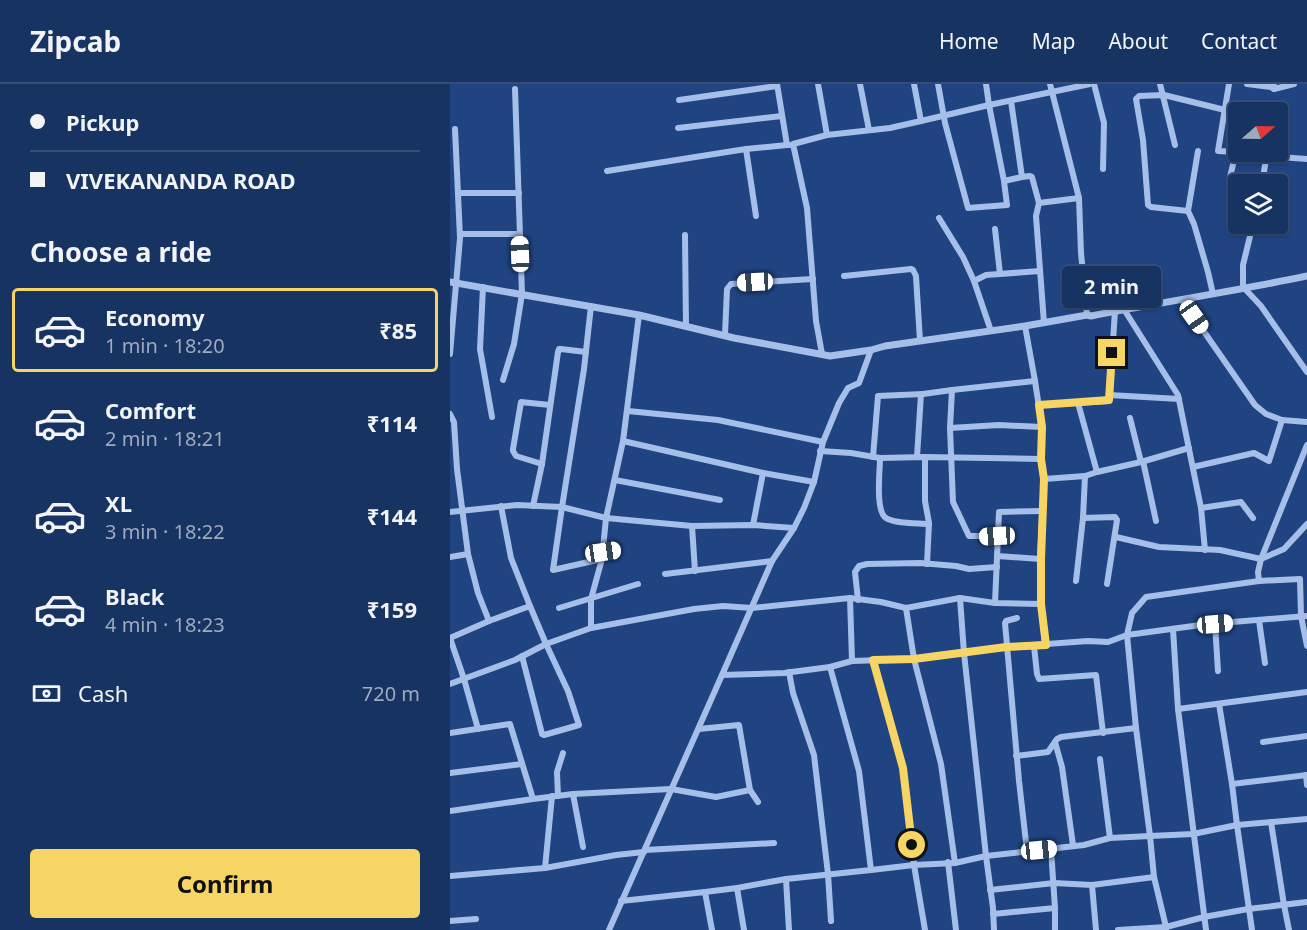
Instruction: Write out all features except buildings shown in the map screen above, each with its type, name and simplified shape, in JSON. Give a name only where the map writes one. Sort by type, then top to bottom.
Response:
[{"type":"street","points":[[818,84],[827,135]]},
{"type":"street","points":[[860,84],[869,130]]},
{"type":"street","points":[[914,84],[921,121]]},
{"type":"street","points":[[938,84],[943,115],[968,208],[1007,205],[986,84]]},
{"type":"street","points":[[607,171],[790,145],[827,135],[890,128],[1011,101],[1051,88],[1092,84],[1104,123],[1103,169]]},
{"type":"street","points":[[1160,84],[1175,145]]},
{"type":"street","points":[[1228,152],[1218,151],[1229,84]]},
{"type":"street","points":[[1247,84],[1271,87],[1294,84]]},
{"type":"street","points":[[679,100],[777,85],[782,116],[807,208],[816,321],[822,354]]},
{"type":"street","points":[[1051,88],[1079,198],[1087,315]]},
{"type":"street","points":[[503,380],[513,344],[522,294],[515,89]]},
{"type":"street","points":[[1188,211],[1151,207],[1147,202],[1143,140],[1136,99],[1139,96],[1164,95],[1225,110]]},
{"type":"street","points":[[1011,101],[1022,177]]},
{"type":"street","points":[[678,128],[782,116]]},
{"type":"street","points":[[450,354],[453,283],[460,234],[455,217],[458,193],[453,149],[455,129]]},
{"type":"street","points":[[746,150],[756,216]]},
{"type":"street","points":[[1198,151],[1188,211],[1197,234],[1213,294]]},
{"type":"street","points":[[1288,158],[1307,159]]},
{"type":"street","points":[[1004,181],[1032,177],[1039,203],[1036,216],[1044,323]]},
{"type":"street","points":[[458,193],[519,194]]},
{"type":"street","points":[[1039,203],[1079,198]]},
{"type":"street","points":[[939,218],[963,257],[991,331]]},
{"type":"street","points":[[995,229],[1000,274]]},
{"type":"street","points":[[460,234],[520,234]]},
{"type":"street","points":[[1251,234],[1243,265],[1243,285],[1261,306],[1307,372]]},
{"type":"street","points":[[685,235],[686,326]]},
{"type":"street","points":[[844,276],[913,270],[916,276],[920,341]]},
{"type":"street","points":[[974,281],[986,275],[1040,271]]},
{"type":"street","points":[[453,283],[639,315],[830,356],[1091,316],[1307,276]]},
{"type":"street","points":[[725,335],[727,289],[731,284],[813,279]]},
{"type":"street","points":[[483,287],[479,342],[492,417]]},
{"type":"street","points":[[1182,300],[1257,407],[1266,414],[1282,420],[1307,422]]},
{"type":"street","points":[[591,306],[553,570],[618,550]]},
{"type":"street","points":[[1125,310],[1178,395],[1201,508],[1205,550]]},
{"type":"street","points":[[1039,405],[1109,400],[1115,311]]},
{"type":"street","points":[[591,628],[591,599],[602,555],[606,518],[623,441],[639,315]]},
{"type":"street","points":[[1025,326],[1042,427],[1041,459],[1044,479],[1041,604],[1046,645]]},
{"type":"street","points":[[533,506],[542,464],[559,349],[586,352]]},
{"type":"street","points":[[609,930],[772,561],[804,508],[814,482],[823,442],[840,403],[848,388],[858,383],[871,350]]},
{"type":"street","points":[[928,524],[896,522],[883,516],[880,505],[877,457],[878,396],[921,394],[1035,381]]},
{"type":"street","points":[[952,390],[950,428],[953,502],[968,536],[997,536]]},
{"type":"street","points":[[917,458],[921,394]]},
{"type":"street","points":[[1109,395],[1179,399]]},
{"type":"street","points":[[542,464],[516,456],[513,449],[521,402],[550,405]]},
{"type":"street","points":[[1080,403],[1097,472]]},
{"type":"street","points":[[628,411],[718,420],[823,442]]},
{"type":"street","points":[[450,414],[453,470],[462,510],[468,554],[478,593],[489,621]]},
{"type":"street","points":[[1130,418],[1156,520]]},
{"type":"street","points":[[1193,467],[1254,453],[1269,461],[1282,420]]},
{"type":"street","points":[[950,428],[999,425],[1042,427]]},
{"type":"street","points":[[623,441],[763,473],[814,482]]},
{"type":"street","points":[[1259,581],[1258,572],[1261,559],[1307,445]]},
{"type":"street","points":[[1044,479],[1085,476],[1189,448]]},
{"type":"street","points":[[820,451],[877,457],[1041,459]]},
{"type":"street","points":[[925,457],[927,564]]},
{"type":"street","points":[[753,525],[763,473]]},
{"type":"street","points":[[1076,581],[1085,476]]},
{"type":"street","points":[[615,480],[720,500]]},
{"type":"street","points":[[1201,508],[1241,502],[1253,518]]},
{"type":"street","points":[[450,512],[517,505],[562,507],[606,518],[692,526],[753,525],[794,528]]},
{"type":"street","points":[[501,506],[511,558],[568,691],[578,727],[543,735],[522,656]]},
{"type":"street","points":[[995,603],[999,512],[1042,511]]},
{"type":"street","points":[[1083,518],[1115,518],[1117,520],[1107,584]]},
{"type":"street","points":[[1116,537],[1160,547],[1220,550],[1261,559],[1284,549],[1307,524]]},
{"type":"street","points":[[692,526],[695,572]]},
{"type":"street","points":[[450,557],[468,554]]},
{"type":"street","points":[[997,556],[1041,559]]},
{"type":"street","points":[[665,574],[772,561]]},
{"type":"street","points":[[858,600],[855,572],[859,566],[867,564],[927,564],[969,569],[997,567]]},
{"type":"street","points":[[1166,929],[1154,877],[1136,729],[1127,634],[1132,613],[1146,597],[1259,581],[1304,579],[1307,646]]},
{"type":"street","points":[[559,608],[638,584]]},
{"type":"street","points":[[450,684],[591,628],[694,609],[723,606],[752,608],[850,598],[906,608],[960,598],[995,603],[1041,604]]},
{"type":"street","points":[[850,598],[852,661]]},
{"type":"street","points":[[960,598],[994,930]]},
{"type":"street","points":[[478,729],[450,638],[530,606]]},
{"type":"street","points":[[906,608],[914,659],[941,764],[952,862],[956,930]]},
{"type":"street","points":[[723,675],[789,672],[830,667],[852,661],[914,659],[1006,647],[1088,641],[1108,642],[1127,634],[1304,616]]},
{"type":"street","points":[[1017,618],[1005,623],[1006,647],[1027,851]]},
{"type":"street","points":[[1259,620],[1265,663]]},
{"type":"street","points":[[1215,624],[1218,671]]},
{"type":"street","points":[[1173,628],[1178,709],[1206,930]]},
{"type":"street","points":[[1034,646],[1037,674],[1040,679],[1096,675],[1102,734]]},
{"type":"street","points":[[873,660],[903,768],[914,865],[925,930]]},
{"type":"street","points":[[830,667],[859,771],[871,870]]},
{"type":"street","points":[[789,672],[793,693],[814,755],[828,874],[831,921]]},
{"type":"street","points":[[1178,709],[1307,692]]},
{"type":"street","points":[[1219,704],[1252,930]]},
{"type":"street","points":[[450,733],[510,724],[533,799]]},
{"type":"street","points":[[699,729],[739,725],[750,790],[758,802]]},
{"type":"street","points":[[1016,756],[1048,752],[1055,741],[1061,737],[1136,729]]},
{"type":"street","points":[[1263,742],[1307,736]]},
{"type":"street","points":[[1055,741],[1062,767],[1073,845]]},
{"type":"street","points":[[545,868],[557,772],[563,753]]},
{"type":"street","points":[[1100,759],[1110,838]]},
{"type":"street","points":[[450,773],[522,764]]},
{"type":"street","points":[[1232,784],[1306,775],[1307,785]]},
{"type":"street","points":[[450,812],[573,794],[671,789],[716,797],[750,790]]},
{"type":"street","points":[[573,794],[583,847]]},
{"type":"street","points":[[621,901],[737,888],[828,874],[952,862],[1083,845],[1110,838],[1193,834],[1237,825],[1307,819]]},
{"type":"street","points":[[1271,822],[1289,930]]},
{"type":"street","points":[[450,876],[545,868],[644,851],[774,843]]},
{"type":"street","points":[[1051,849],[1055,930]]},
{"type":"street","points":[[990,890],[1054,883],[1092,885],[1154,877]]},
{"type":"street","points":[[786,879],[789,930]]},
{"type":"street","points":[[1092,885],[1096,930]]},
{"type":"street","points":[[737,888],[744,930]]},
{"type":"street","points":[[705,892],[712,930]]},
{"type":"street","points":[[1118,930],[1166,929],[1204,917],[1307,902]]},
{"type":"street","points":[[993,914],[1055,908]]},
{"type":"street","points":[[450,921],[476,919]]},
{"type":"route","points":[[912,845],[903,768],[873,660],[914,659],[1006,647],[1046,645],[1041,604],[1044,479],[1039,405],[1109,400],[1112,353]]}]
